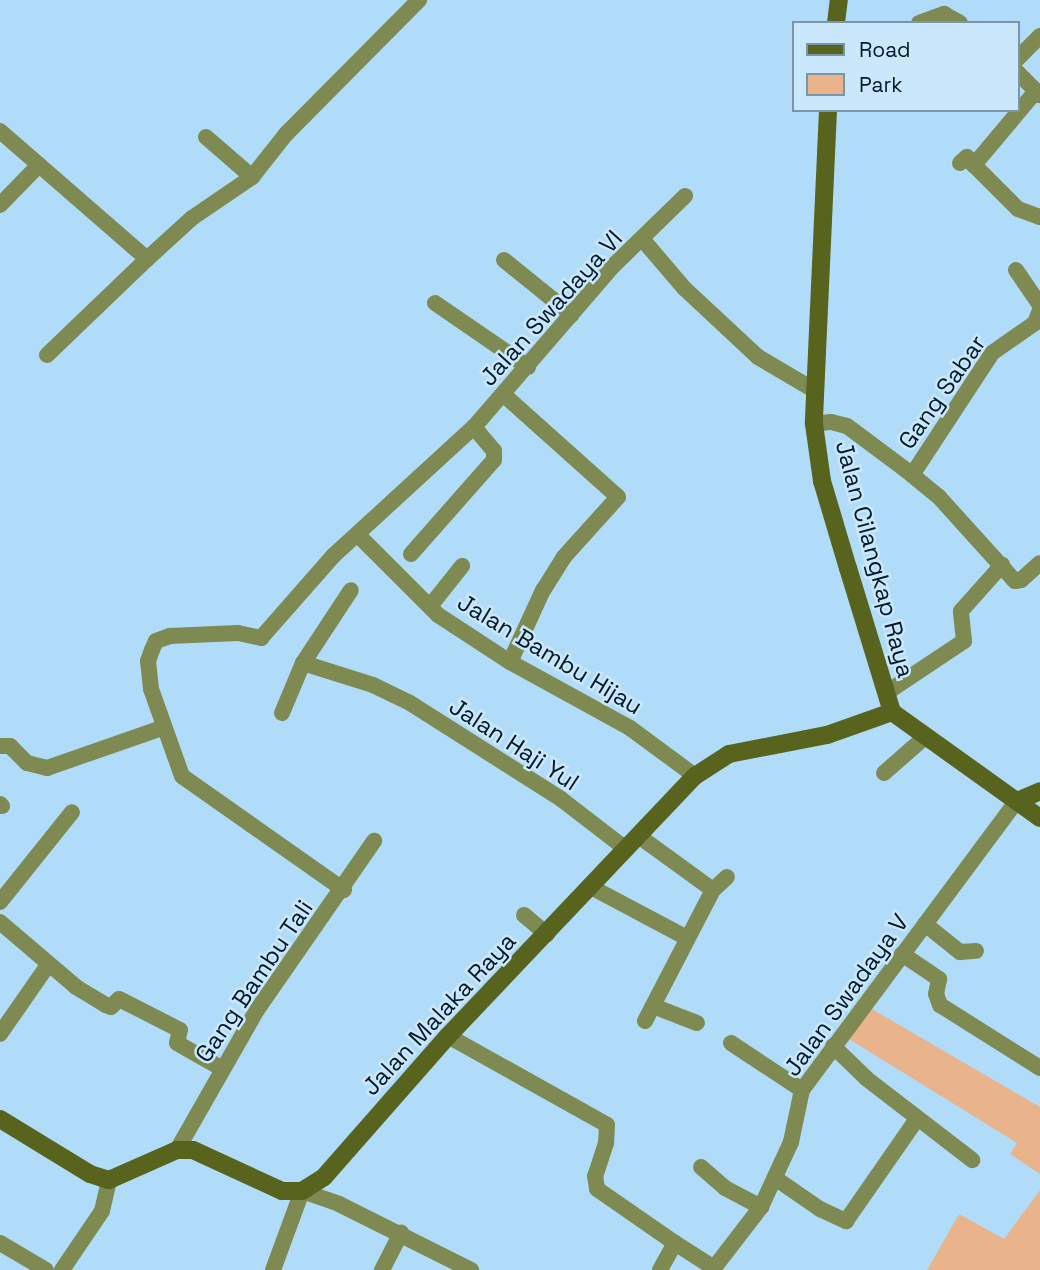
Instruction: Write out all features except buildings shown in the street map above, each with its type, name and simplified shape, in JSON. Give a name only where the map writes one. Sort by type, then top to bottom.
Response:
[{"type":"street","points":[[47,355],[192,218],[252,177],[316,105],[419,0]]},
{"type":"street","points":[[836,21],[839,0]]},
{"type":"street","points":[[925,21],[944,14],[956,21]]},
{"type":"street","points":[[1019,57],[1040,36]]},
{"type":"street","points":[[1019,74],[1038,93],[967,164],[1018,209],[1040,217]]},
{"type":"street","name":"Jalan Cilangkap Raya","points":[[828,112],[814,390],[814,424],[822,481],[892,712],[1040,818]]},
{"type":"street","points":[[0,131],[147,259]]},
{"type":"street","points":[[206,137],[252,177]]},
{"type":"street","points":[[0,205],[39,165]]},
{"type":"street","points":[[643,240],[685,196]]},
{"type":"street","name":"Jalan Swadaya VI","points":[[162,728],[148,661],[156,641],[238,633],[261,638],[333,556],[474,427],[528,368],[612,267],[643,240],[684,288],[758,358],[814,390]]},
{"type":"street","points":[[504,260],[572,315]]},
{"type":"street","name":"Gang Sabar","points":[[912,475],[992,353],[1035,323],[1040,307],[1016,270]]},
{"type":"street","points":[[435,303],[528,368]]},
{"type":"street","points":[[504,395],[618,497],[618,503],[564,558],[543,590],[510,662]]},
{"type":"street","points":[[814,424],[831,422],[848,426],[912,475],[1018,582],[1040,563]]},
{"type":"street","points":[[411,554],[494,460],[494,451],[474,427]]},
{"type":"street","name":"Jalan Bambu Hijau","points":[[358,535],[431,605],[438,615],[510,662],[631,728],[695,776]]},
{"type":"street","points":[[886,692],[964,641],[961,611],[1002,565]]},
{"type":"street","points":[[431,605],[462,566]]},
{"type":"street","points":[[282,713],[303,663],[351,590]]},
{"type":"street","name":"Jalan Haji Yul","points":[[303,663],[373,685],[713,890]]},
{"type":"street","name":"Jalan Malaka Raya","points":[[302,1191],[324,1177],[448,1036],[695,776],[729,754],[828,735],[892,712]]},
{"type":"street","points":[[2,743],[27,763],[47,768],[162,728],[182,775],[344,890]]},
{"type":"street","points":[[884,773],[925,737]]},
{"type":"street","points":[[1017,802],[1040,791]]},
{"type":"street","name":"Jalan Swadaya V","points":[[675,1243],[714,1268],[761,1207],[791,1142],[802,1090],[1017,802]]},
{"type":"street","points":[[0,902],[72,812]]},
{"type":"street","name":"Gang Bambu Tali","points":[[177,1150],[221,1068],[286,965],[344,890],[374,841]]},
{"type":"street","points":[[645,1021],[713,890],[727,877]]},
{"type":"street","points":[[591,887],[687,938]]},
{"type":"street","points":[[524,915],[547,934]]},
{"type":"street","points":[[0,922],[48,965],[106,1005],[121,1000],[180,1030],[177,1043],[221,1068]]},
{"type":"street","points":[[925,924],[960,952],[976,951]]},
{"type":"street","points":[[902,954],[939,979],[936,994],[940,1005],[1040,1068]]},
{"type":"street","points":[[0,1034],[48,965]]},
{"type":"street","points":[[653,1006],[697,1023]]},
{"type":"street","points":[[448,1036],[607,1125],[606,1143],[595,1176],[597,1189],[675,1243],[660,1270]]},
{"type":"street","points":[[731,1043],[802,1090]]},
{"type":"street","points":[[833,1046],[917,1119],[971,1160]]},
{"type":"street","points":[[0,1119],[90,1174],[109,1180],[177,1150],[193,1150],[282,1191],[302,1191],[401,1233],[471,1270]]},
{"type":"street","points":[[775,1178],[820,1209],[846,1221],[917,1119]]},
{"type":"street","points":[[701,1167],[725,1188],[761,1207]]},
{"type":"street","points":[[62,1270],[103,1211],[109,1180]]},
{"type":"street","points":[[273,1270],[302,1191]]},
{"type":"street","points":[[382,1270],[401,1233]]},
{"type":"street","points":[[0,1243],[46,1270]]},
{"type":"green space","points":[[870,1008],[1040,1107],[1040,1174],[1010,1154],[1017,1143],[849,1039]]},
{"type":"green space","points":[[1040,1190],[1040,1270],[927,1270],[959,1214],[1004,1239]]}]
